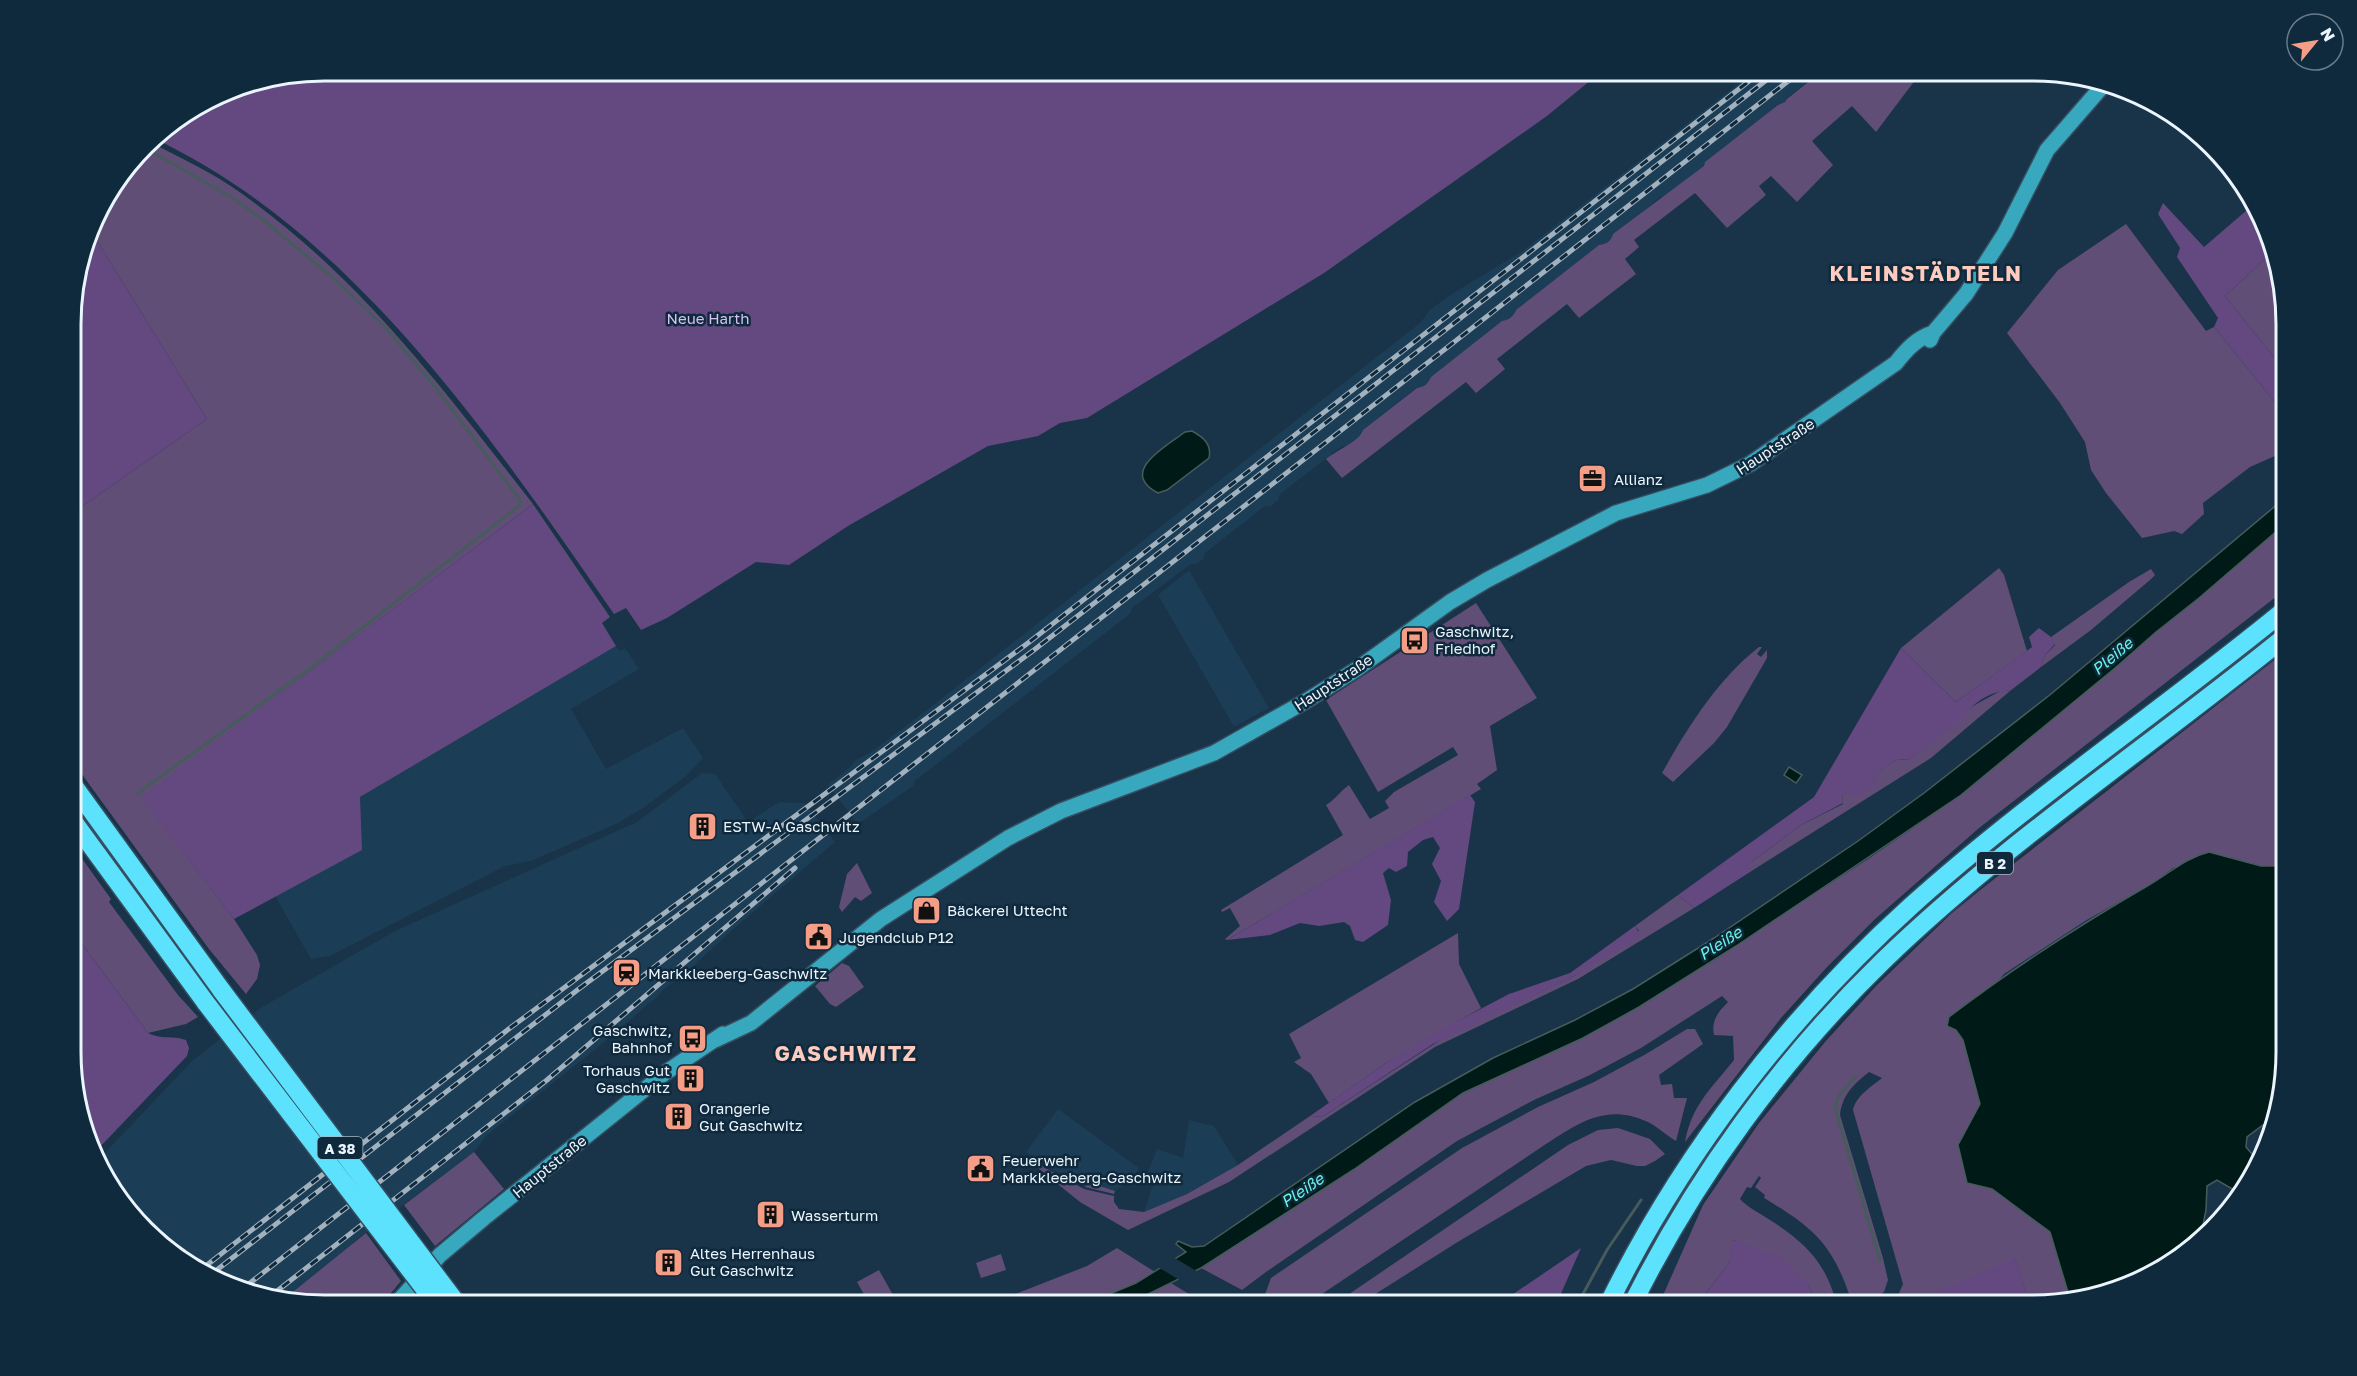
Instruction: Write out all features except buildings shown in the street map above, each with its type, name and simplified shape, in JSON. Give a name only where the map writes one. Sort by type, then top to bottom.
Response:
[{"type":"highway","name":"B 2","points":[[1613,1295],[1630,1260],[1724,1113],[1766,1060],[1837,979],[1910,907],[1969,856],[2276,617]]},
{"type":"highway","name":"B 2","points":[[1637,1295],[1680,1217],[1740,1127],[1822,1026],[1875,969],[1940,909],[2016,846],[2276,644]]},
{"type":"highway","name":"A 38","points":[[81,796],[222,991],[450,1295]]},
{"type":"highway","name":"A 38","points":[[81,831],[206,1003],[429,1295]]},
{"type":"main road","name":"Hauptstraße","points":[[404,1295],[434,1261],[484,1218],[664,1073],[746,1018],[772,1006],[881,919],[1008,838],[1061,811],[1214,753],[1357,669],[1450,602],[1487,580],[1616,513],[1707,485],[1750,464],[1896,363],[1906,349],[1933,333],[1965,294],[2005,233],[2047,150],[2099,90]]},
{"type":"shaded area","points":[[1742,81],[1809,81],[1785,102],[1705,162],[1704,166],[1664,197],[1660,197],[1605,244],[1599,245],[1516,310],[1514,315],[1422,387],[1416,388],[1363,430],[1361,435],[1348,446],[1342,446],[1279,495],[1278,500],[1271,506],[1265,506],[1205,553],[1203,559],[1197,564],[1191,564],[1132,608],[1131,613],[915,781],[913,786],[858,824],[828,785],[856,760],[871,752],[927,710],[1420,323],[1430,310],[1447,297],[1521,252]]},
{"type":"shaded area","points":[[1810,81],[1914,81],[1876,132],[1852,106],[1812,141],[1833,165],[1797,202],[1771,176],[1759,186],[1766,195],[1727,228],[1695,193],[1634,240],[1639,247],[1625,259],[1636,274],[1579,318],[1567,304],[1497,359],[1505,369],[1476,393],[1466,382],[1342,478],[1326,459],[1353,442],[1363,430],[1417,388],[1426,385],[1431,377],[1502,321],[1511,318],[1516,310],[1599,245],[1608,242],[1613,234],[1704,166],[1705,162]]},
{"type":"shaded area","points":[[158,146],[208,172],[241,193],[325,261],[362,298],[433,377],[533,504],[142,798],[234,919],[257,955],[260,965],[257,979],[246,994],[209,949],[81,773],[81,507],[207,419],[96,239],[106,216],[122,189]]},
{"type":"shaded area","points":[[2126,224],[2206,331],[2214,327],[2276,404],[2276,455],[2250,467],[2203,503],[2204,514],[2182,534],[2174,531],[2142,538],[2091,470],[2085,442],[2060,403],[2007,333],[2058,270]]},
{"type":"shaded area","points":[[2267,258],[2274,292],[2276,360],[2225,296]]},
{"type":"shaded area","points":[[2276,532],[2276,597],[1979,828],[1874,920],[1781,1018],[1685,1142],[1698,1107],[1734,1060],[1733,1036],[1714,1035],[1716,1017],[1728,1002],[1722,996],[1641,1048],[1590,1075],[1534,1100],[1457,1141],[1242,1290],[1201,1268],[1353,1170],[1463,1093],[1583,1038],[1639,1007],[1868,859],[1961,795]]},
{"type":"shaded area","points":[[1999,568],[2004,575],[2027,651],[1956,702],[1901,648]]},
{"type":"shaded area","points":[[2151,569],[2155,575],[2150,580],[2091,630],[2041,667],[2045,655],[2055,645],[2051,637]]},
{"type":"shaded area","points":[[1189,570],[1269,708],[1234,727],[1158,595]]},
{"type":"shaded area","points":[[1476,603],[1537,698],[1490,726],[1497,770],[1477,784],[1481,789],[1227,940],[1225,939],[1240,926],[1230,908],[1222,912],[1221,910],[1343,835],[1326,805],[1346,787],[1349,785],[1370,819],[1389,808],[1385,801],[1394,792],[1458,755],[1453,747],[1378,792],[1326,700]]},
{"type":"shaded area","points":[[616,646],[620,651],[625,648],[639,669],[571,709],[606,769],[683,728],[703,758],[685,777],[643,808],[616,824],[531,861],[505,866],[330,956],[311,959],[275,896],[361,850],[360,797]]},
{"type":"shaded area","points":[[1759,647],[1762,647],[1757,654],[1761,657],[1767,650],[1767,658],[1727,727],[1714,743],[1673,782],[1662,773],[1682,739],[1717,689]]},
{"type":"shaded area","points":[[2276,659],[2276,866],[2262,866],[2230,857],[2173,868],[2156,881],[2085,921],[2004,974],[1956,1030],[1963,1040],[1980,1104],[1958,1145],[1992,1189],[2050,1232],[2068,1292],[2027,1295],[2015,1259],[1931,1295],[1898,1295],[1903,1284],[1853,1110],[1861,1096],[1882,1078],[1869,1072],[1850,1090],[1843,1102],[1840,1115],[1883,1258],[1888,1280],[1884,1292],[1879,1295],[1849,1295],[1828,1250],[1808,1228],[1764,1198],[1765,1195],[1755,1187],[1761,1178],[1759,1176],[1751,1188],[1747,1187],[1740,1199],[1794,1237],[1813,1255],[1827,1277],[1834,1295],[1813,1295],[1808,1285],[1734,1240],[1729,1263],[1705,1295],[1664,1295],[1703,1205],[1759,1123],[1825,1042],[1877,985],[1952,913]]},
{"type":"shaded area","points":[[2002,690],[2010,691],[1931,758],[1750,872],[1750,863],[1801,825],[1843,804],[1842,795],[1896,760],[1911,759],[1973,706]]},
{"type":"shaded area","points":[[702,773],[715,774],[748,822],[779,802],[805,803],[835,842],[597,1048],[486,1136],[474,1152],[356,1240],[337,1259],[292,1293],[261,1287],[231,1277],[202,1262],[164,1235],[131,1200],[103,1154],[192,1061],[262,1007],[395,931],[637,822]]},
{"type":"shaded area","points":[[81,857],[111,899],[109,902],[178,995],[198,1017],[186,1024],[148,1033],[81,943]]},
{"type":"shaded area","points":[[857,863],[872,893],[861,901],[855,897],[842,912],[839,907],[847,874]]},
{"type":"shaded area","points":[[1678,895],[1694,908],[1578,979],[1435,1047],[1229,1182],[1128,1230],[1080,1202],[1028,1160],[1084,1189],[1114,1196],[1114,1202],[1119,1209],[1144,1212],[1187,1194],[1238,1165],[1310,1116],[1322,1117],[1448,1035],[1576,975],[1639,931],[1635,926]]},
{"type":"shaded area","points":[[1458,933],[1459,964],[1481,1008],[1386,1063],[1329,1103],[1311,1074],[1294,1062],[1301,1058],[1289,1034]]},
{"type":"shaded area","points":[[842,963],[849,966],[864,987],[836,1007],[830,1004],[815,986]]},
{"type":"shaded area","points":[[1687,1029],[1695,1029],[1703,1044],[1659,1075],[1661,1085],[1672,1084],[1674,1098],[1687,1098],[1676,1141],[1648,1122],[1620,1114],[1582,1122],[1320,1295],[1265,1295],[1271,1278],[1462,1148],[1538,1107],[1594,1082]]},
{"type":"shaded area","points":[[1058,1109],[1139,1168],[1130,1182],[1115,1191],[1088,1182],[1085,1187],[1042,1164],[1026,1152]]},
{"type":"shaded area","points":[[1189,1120],[1214,1126],[1238,1165],[1187,1194],[1144,1212],[1153,1185],[1144,1182],[1157,1149],[1183,1158]]},
{"type":"shaded area","points":[[1618,1128],[1650,1139],[1665,1154],[1645,1166],[1611,1160],[1586,1166],[1374,1295],[1348,1295],[1568,1145],[1598,1130]]},
{"type":"shaded area","points":[[474,1152],[504,1189],[435,1246],[404,1205]]},
{"type":"shaded area","points":[[1088,1182],[1115,1191],[1114,1194],[1085,1187]]},
{"type":"shaded area","points":[[366,1233],[401,1281],[389,1295],[292,1293]]},
{"type":"shaded area","points":[[1117,1248],[1155,1272],[1107,1295],[1013,1295],[1087,1266]]},
{"type":"shaded area","points":[[1001,1254],[1006,1270],[981,1278],[976,1263]]},
{"type":"shaded area","points":[[879,1270],[893,1295],[864,1295],[857,1282]]},
{"type":"shaded area","points":[[1171,1283],[1191,1295],[1146,1295]]},
{"type":"green space","name":"Neue Harth","points":[[324,81],[1590,81],[1547,116],[1324,273],[1087,418],[1060,423],[1038,436],[988,446],[848,526],[789,565],[756,562],[667,618],[641,630],[626,608],[614,614],[519,479],[413,345],[355,284],[292,227],[225,178],[162,143],[189,122],[231,99],[261,89],[292,83]]},
{"type":"green space","points":[[2163,203],[2204,247],[2247,210],[2267,258],[2225,296],[2276,360],[2276,404],[2214,327],[2218,318],[2177,257],[2180,248],[2158,214]]},
{"type":"green space","points":[[96,239],[207,419],[81,507],[81,324],[83,292]]},
{"type":"green space","points":[[533,504],[610,617],[602,623],[616,646],[360,797],[362,850],[234,919],[141,798]]},
{"type":"green space","points":[[2039,628],[2051,637],[2055,644],[2045,655],[2041,667],[2010,691],[1998,692],[1971,707],[1964,718],[1911,759],[1896,760],[1878,772],[1878,784],[1857,797],[1847,792],[1842,795],[1843,803],[1801,825],[1750,863],[1750,872],[1694,908],[1678,895],[1814,797],[1901,648],[1956,702],[2032,647],[2029,637]]},
{"type":"green space","points":[[1470,795],[1475,802],[1459,909],[1447,921],[1434,902],[1441,881],[1432,864],[1440,848],[1433,837],[1423,840],[1408,852],[1407,866],[1396,872],[1389,868],[1383,873],[1391,900],[1388,925],[1363,942],[1355,940],[1350,926],[1344,922],[1319,926],[1300,923],[1270,935],[1227,940]]},
{"type":"green space","points":[[1635,926],[1641,936],[1576,975],[1433,1044],[1322,1117],[1310,1116],[1386,1063],[1435,1033],[1509,994],[1570,973]]},
{"type":"green space","points":[[81,943],[148,1033],[186,1040],[189,1048],[187,1056],[100,1147],[89,1115],[83,1084]]},
{"type":"green space","points":[[1733,1240],[1782,1258],[1808,1285],[1813,1295],[1705,1295],[1729,1263]]},
{"type":"green space","points":[[1581,1248],[1560,1295],[1512,1295]]},
{"type":"green space","points":[[2015,1258],[2027,1295],[1930,1295]]},
{"type":"water","points":[[1192,431],[1206,442],[1210,453],[1209,458],[1167,490],[1158,493],[1147,485],[1143,477],[1144,468],[1149,460],[1167,444],[1185,432]]},
{"type":"water","name":"Pleiße","points":[[2276,505],[2276,532],[1961,795],[1736,946],[1639,1007],[1583,1038],[1463,1093],[1353,1170],[1201,1268],[1146,1295],[1107,1295],[1136,1283],[1186,1252],[1176,1244],[1178,1241],[1192,1247],[1204,1246],[1415,1102],[1493,1058],[1575,1020],[1633,989],[1714,938],[1858,841],[1924,793],[2051,694]]},
{"type":"water","points":[[1789,767],[1802,775],[1796,783],[1784,775]]},
{"type":"water","points":[[2209,852],[2261,866],[2276,866],[2276,1052],[2274,1084],[2268,1115],[2265,1125],[2247,1137],[2246,1147],[2253,1155],[2233,1189],[2217,1180],[2207,1186],[2203,1226],[2193,1235],[2168,1254],[2126,1277],[2096,1287],[2068,1292],[2050,1232],[1992,1189],[1967,1183],[1958,1145],[1980,1104],[1963,1040],[1956,1030],[1947,1026],[1949,1017],[2022,964],[2185,862]]},
{"type":"pier","points":[[1173,1257],[1198,1272],[1181,1281],[1158,1267]]},
{"type":"waterway","points":[[138,793],[308,670],[520,505],[520,500],[433,384],[384,326],[331,276],[262,219],[231,197],[152,152]]},
{"type":"waterway","points":[[1856,1076],[1838,1097],[1835,1108],[1880,1261]]},
{"type":"waterway","points":[[1582,1295],[1607,1250],[1641,1200]]},
{"type":"railway","points":[[207,1265],[510,1028],[1028,643],[1749,81]]},
{"type":"railway","points":[[216,1270],[580,988],[1034,650],[1765,81]]},
{"type":"railway","points":[[250,1283],[1788,81]]},
{"type":"railway","points":[[278,1290],[547,1080],[795,868]]},
{"type":"place","name":"Allianz","points":[[1593,479]]},
{"type":"place","name":"Gaschwitz, Friedhof","points":[[1414,640]]},
{"type":"place","name":"ESTW-A Gaschwitz","points":[[702,826]]},
{"type":"place","name":"Bäckerei Uttecht","points":[[926,910]]},
{"type":"place","name":"Jugendclub P12","points":[[818,937]]},
{"type":"place","name":"Markkleeberg-Gaschwitz","points":[[627,973]]},
{"type":"place","name":"Gaschwitz, Bahnhof","points":[[693,1039]]},
{"type":"place","name":"Torhaus Gut Gaschwitz","points":[[691,1079]]},
{"type":"place","name":"Orangerie Gut Gaschwitz","points":[[678,1117]]},
{"type":"place","name":"Feuerwehr Markkleeberg-Gaschwitz","points":[[981,1169]]},
{"type":"place","name":"Wasserturm","points":[[770,1215]]},
{"type":"place","name":"Altes Herrenhaus Gut Gaschwitz","points":[[669,1262]]},
{"type":"district","name":"KLEINSTÄDTELN","points":[[1926,273]]},
{"type":"district","name":"GASCHWITZ","points":[[846,1053]]}]
